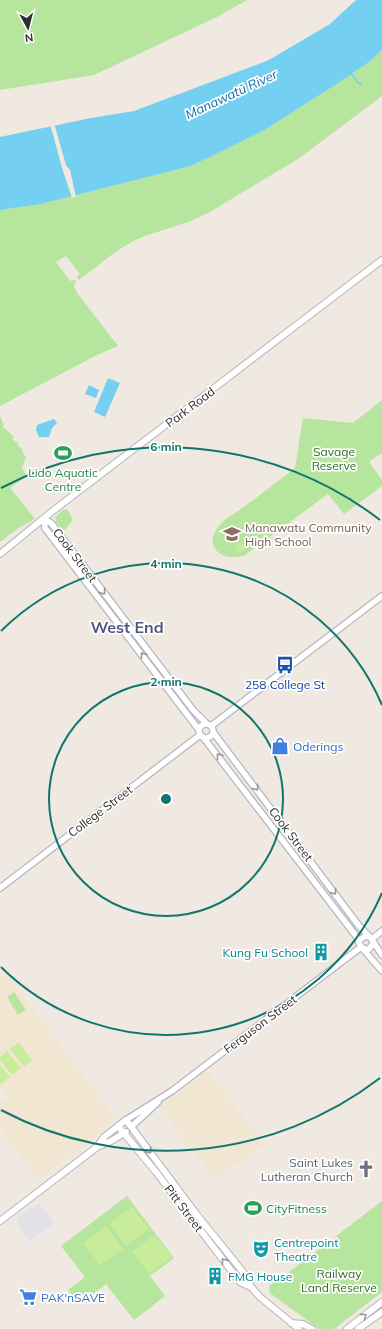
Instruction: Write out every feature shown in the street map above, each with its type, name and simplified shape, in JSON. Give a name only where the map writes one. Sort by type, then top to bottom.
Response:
[{"type":"main road","name":"Park Road","points":[[0,554],[382,260]]},
{"type":"main road","name":"Ferguson Street","points":[[97,1147],[104,1137],[126,1120]]},
{"type":"main road","name":"Pitt Street","points":[[126,1120],[195,1217]]},
{"type":"main road","name":"Pitt Street","points":[[118,1126],[247,1277],[251,1287],[299,1329]]},
{"type":"main road","name":"Ferguson Street","points":[[0,1221],[97,1147],[112,1141],[131,1127]]},
{"type":"main road","points":[[347,1329],[382,1302]]},
{"type":"main road","points":[[358,1329],[382,1312]]},
{"type":"main road","points":[[291,1323],[302,1324],[312,1329]]},
{"type":"street","name":"Cook Street","points":[[44,519],[51,523],[124,625],[186,706],[201,734],[361,946],[382,971]]},
{"type":"street","points":[[211,728],[201,726],[201,734],[210,737],[211,728],[382,596]]},
{"type":"street","name":"Cook Street","points":[[186,706],[211,728],[382,955]]},
{"type":"street","name":"College Street","points":[[0,888],[201,734]]},
{"type":"street","points":[[371,939],[363,936],[361,946],[370,949],[371,939],[382,931]]},
{"type":"street","name":"Ferguson Street","points":[[131,1127],[160,1100],[361,946]]},
{"type":"street","name":"Ferguson Street","points":[[126,1120],[160,1100]]},
{"type":"shaded area","points":[[6,973],[117,1120],[38,1180],[0,1128],[0,1103],[8,1098],[0,1087],[0,978]]},
{"type":"shaded area","points":[[208,1071],[264,1144],[215,1180],[159,1107]]},
{"type":"shaded area","points":[[39,1203],[54,1224],[30,1241],[17,1222],[18,1218]]},
{"type":"green space","points":[[0,0],[247,0],[217,17],[94,75],[0,90]]},
{"type":"green space","points":[[382,50],[382,96],[298,159],[210,212],[188,222],[133,241],[114,253],[79,280],[77,277],[80,274],[66,256],[56,262],[70,281],[76,280],[74,287],[78,294],[118,346],[97,355],[0,406],[0,210],[41,204],[191,166],[263,131],[340,82],[369,62]]},
{"type":"green space","name":"Savage Reserve","points":[[382,400],[382,453],[369,462],[382,480],[382,486],[344,514],[328,494],[245,555],[229,557],[222,555],[217,551],[214,547],[214,534],[221,523],[295,468],[303,418],[353,423]]},
{"type":"green space","points":[[0,416],[4,425],[3,427],[14,437],[12,439],[19,444],[17,445],[23,450],[22,452],[26,457],[22,468],[27,476],[10,488],[35,519],[20,527],[0,542]]},
{"type":"green space","points":[[64,509],[68,510],[73,520],[64,531],[56,522],[55,517]]},
{"type":"green space","points":[[240,543],[245,548],[240,553],[235,548]]},
{"type":"green space","points":[[14,992],[26,1010],[18,1015],[7,997]]},
{"type":"green space","points":[[19,1042],[32,1060],[24,1067],[10,1049]]},
{"type":"green space","points":[[7,1051],[21,1068],[12,1075],[0,1060],[0,1057]]},
{"type":"green space","points":[[0,1065],[10,1077],[1,1084],[0,1083]]},
{"type":"green space","points":[[127,1196],[174,1258],[150,1276],[165,1296],[134,1320],[106,1284],[79,1304],[68,1290],[85,1277],[61,1246]]},
{"type":"green space","name":"Railway Land Reserve","points":[[382,1201],[382,1292],[334,1329],[319,1329],[270,1293],[269,1286]]},
{"type":"green space","points":[[132,1207],[149,1229],[126,1246],[109,1224]]},
{"type":"green space","points":[[106,1226],[123,1249],[100,1265],[83,1243]]},
{"type":"green space","points":[[155,1235],[172,1257],[149,1274],[132,1251]]},
{"type":"water","name":"Manawatū River","points":[[356,0],[382,0],[382,50],[369,62],[340,82],[263,131],[191,166],[41,204],[0,210],[0,137],[91,118],[134,111],[269,60],[330,24]]},
{"type":"water","points":[[108,378],[120,383],[105,417],[94,412]]},
{"type":"water","points":[[89,385],[99,390],[96,398],[85,394]]},
{"type":"water","points":[[54,419],[57,423],[52,428],[49,437],[39,437],[36,430],[37,425]]},
{"type":"pier","points":[[54,123],[66,165],[70,170],[76,197],[72,198],[63,171],[50,124]]},
{"type":"waterway","points":[[351,73],[358,83],[361,84]]},
{"type":"place","name":"Lido Aquatic Centre","points":[[63,453]]},
{"type":"place","name":"Manawatu Community High School","points":[[232,534]]},
{"type":"place","name":"258 College St","points":[[285,665]]},
{"type":"place","name":"Oderings","points":[[280,746]]},
{"type":"place","name":"Kung Fu School","points":[[321,952]]},
{"type":"place","name":"Saint Lukes Lutheran Church","points":[[366,1169]]},
{"type":"place","name":"CityFitness","points":[[253,1208]]},
{"type":"place","name":"Centrepoint Theatre","points":[[261,1249]]},
{"type":"place","name":"FMG House","points":[[215,1276]]},
{"type":"place","name":"PAK'nSAVE","points":[[28,1297]]},
{"type":"district","name":"West End","points":[[127,627]]}]
